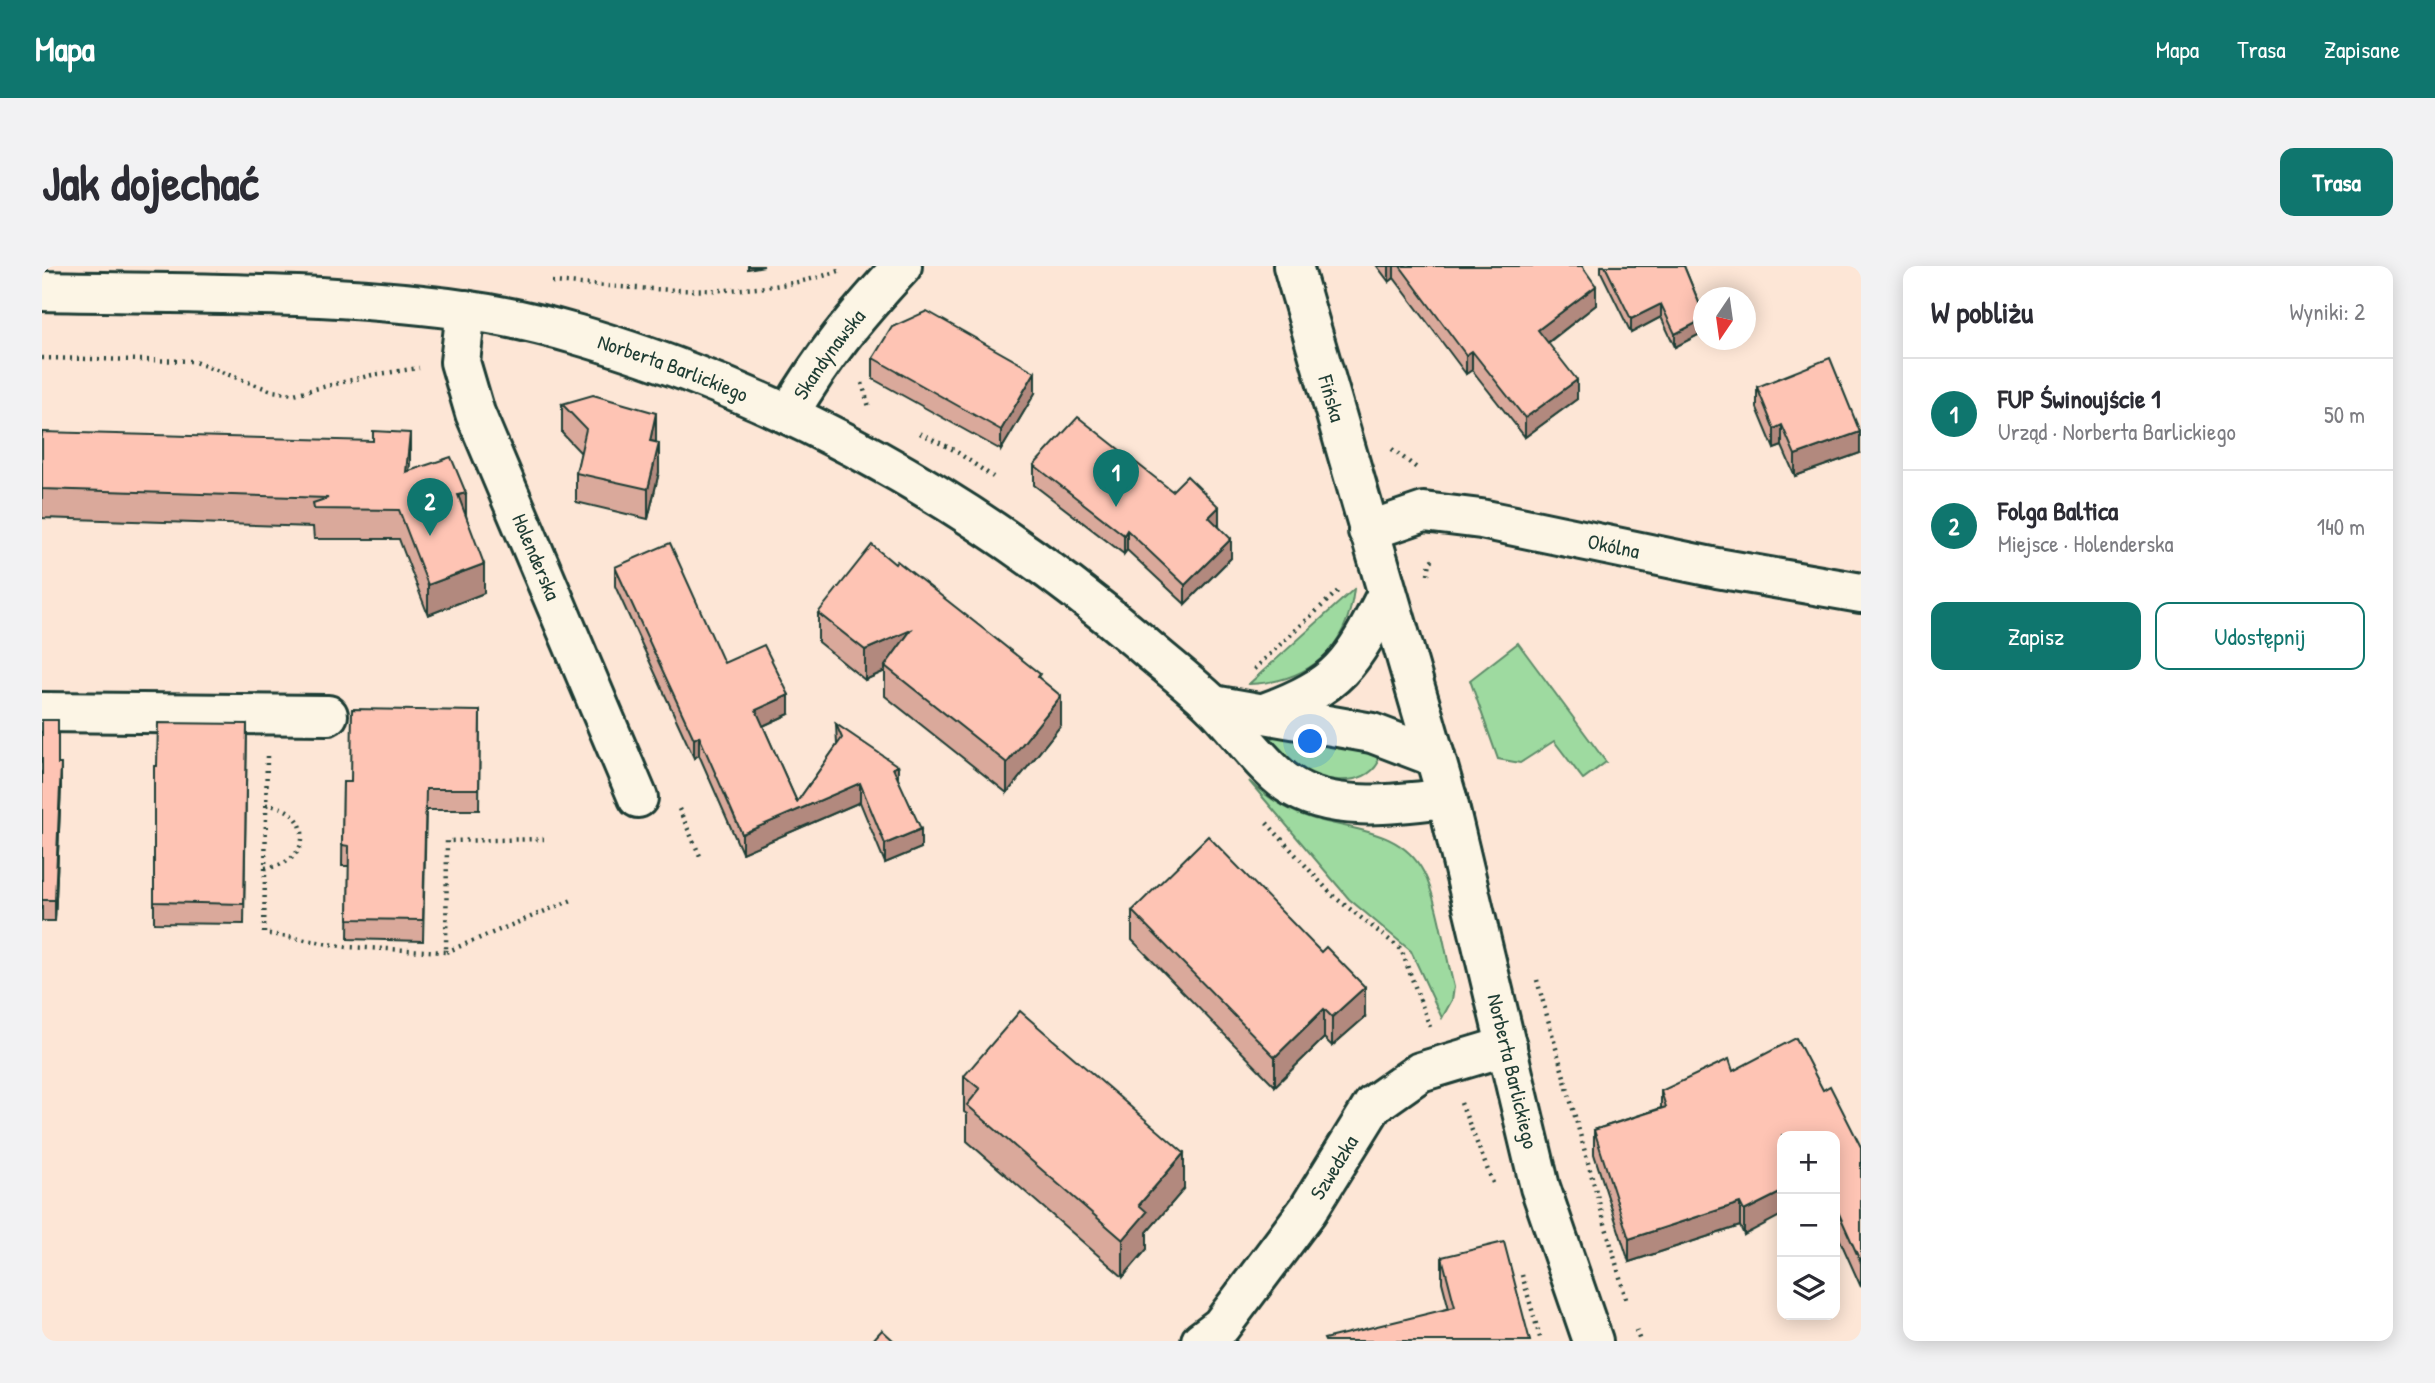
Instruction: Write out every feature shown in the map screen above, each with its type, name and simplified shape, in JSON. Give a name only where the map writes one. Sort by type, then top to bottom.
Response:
[{"type":"street","name":"Skandynawska","points":[[789,414],[828,350],[902,266]]},
{"type":"street","name":"Fińska","points":[[1293,266],[1368,531]]},
{"type":"street","name":"Norberta Barlickiego","points":[[42,291],[322,281],[577,335],[687,372],[789,414],[952,503],[1056,574],[1213,705],[1287,784],[1324,798],[1353,804],[1390,805],[1447,798]]},
{"type":"street","name":"Holenderska","points":[[466,310],[460,362],[475,413],[638,798]]},
{"type":"street","name":"Okólna","points":[[1368,531],[1424,513],[1481,519],[1717,568],[1861,593]]},
{"type":"street","name":"Norberta Barlickiego","points":[[1368,531],[1447,798],[1540,1186],[1593,1341]]},
{"type":"street","points":[[1264,713],[1308,697],[1341,671],[1363,640],[1387,594]]},
{"type":"street","points":[[1213,705],[1372,733],[1436,757]]},
{"type":"street","points":[[42,712],[328,715]]},
{"type":"street","name":"Szwedzka","points":[[1201,1341],[1220,1325],[1308,1210],[1362,1118],[1373,1105],[1402,1081],[1420,1072],[1507,1046]]},
{"type":"path","points":[[540,281],[702,292],[816,279],[841,270]]},
{"type":"path","points":[[42,358],[192,360],[272,391],[294,394],[372,375],[460,362]]},
{"type":"path","points":[[864,373],[862,385],[867,407],[880,413]]},
{"type":"path","points":[[917,431],[954,450],[998,481]]},
{"type":"path","points":[[1426,585],[1430,562],[1439,554]]},
{"type":"path","points":[[1213,705],[1344,586]]},
{"type":"path","points":[[248,714],[267,753],[264,933],[347,947],[446,952],[572,900]]},
{"type":"path","points":[[265,868],[286,864],[296,857],[302,840],[297,820],[282,808],[266,805]]},
{"type":"path","points":[[1258,813],[1332,895],[1401,949],[1443,1065],[1471,1122],[1497,1196]]},
{"type":"path","points":[[446,952],[447,841],[544,839]]},
{"type":"path","points":[[1536,974],[1629,1309]]},
{"type":"path","points":[[1633,1320],[1640,1341]]},
{"type":"green space","points":[[1354,589],[1343,629],[1321,659],[1289,677],[1249,684]]},
{"type":"green space","points":[[1518,643],[1606,762],[1583,779],[1554,741],[1520,763],[1498,759],[1470,680]]},
{"type":"green space","points":[[1280,734],[1370,754],[1377,757],[1378,763],[1371,771],[1352,779],[1317,777],[1298,769],[1280,753],[1272,741],[1273,736]]},
{"type":"green space","points":[[1249,781],[1292,811],[1389,839],[1414,858],[1429,884],[1454,987],[1452,1000],[1442,1018],[1411,951],[1349,899]]},
{"type":"building","points":[[1400,266],[1582,266],[1596,286],[1538,330],[1577,380],[1525,418],[1472,351],[1466,355]]},
{"type":"building","points":[[1605,266],[1684,266],[1693,288],[1693,325],[1675,334],[1661,304],[1631,319]]},
{"type":"building","points":[[927,311],[1035,372],[1001,430],[873,358],[892,327]]},
{"type":"building","points":[[1830,358],[1860,432],[1795,455],[1782,425],[1774,429],[1757,387]]},
{"type":"building","points":[[593,395],[656,413],[650,441],[659,443],[648,489],[576,473],[586,429],[562,404]]},
{"type":"building","points":[[1078,417],[1172,491],[1187,476],[1219,507],[1209,517],[1231,539],[1185,585],[1127,530],[1124,535],[1034,465]]},
{"type":"building","points":[[373,431],[410,433],[406,472],[451,457],[466,493],[458,495],[484,564],[428,585],[399,510],[314,509],[313,503],[328,498],[42,489],[42,432],[373,441]]},
{"type":"building","points":[[670,543],[724,663],[764,645],[789,695],[756,710],[797,802],[842,738],[836,724],[898,766],[893,768],[921,829],[885,844],[860,783],[742,834],[699,736],[694,739],[615,567]]},
{"type":"building","points":[[872,545],[895,564],[897,561],[1040,674],[1038,677],[1061,696],[1007,763],[885,666],[911,630],[865,650],[818,613]]},
{"type":"building","points":[[352,709],[480,711],[479,789],[426,789],[423,920],[348,919],[349,846],[342,845],[343,782],[351,782]]},
{"type":"building","points":[[42,720],[58,720],[58,764],[61,764],[55,900],[42,900]]},
{"type":"building","points":[[158,723],[247,724],[244,904],[154,902],[154,766],[157,766]]},
{"type":"building","points":[[1208,836],[1321,952],[1326,947],[1365,987],[1332,1017],[1324,1009],[1275,1057],[1132,911]]},
{"type":"building","points":[[1020,1011],[1184,1153],[1139,1205],[1147,1212],[1123,1240],[967,1105],[980,1089],[964,1076]]},
{"type":"building","points":[[1796,1038],[1823,1090],[1830,1086],[1861,1147],[1861,1263],[1840,1216],[1840,1131],[1777,1131],[1777,1194],[1744,1211],[1740,1203],[1629,1239],[1594,1130],[1666,1107],[1661,1091],[1729,1059],[1733,1071]]},
{"type":"building","points":[[1504,1242],[1530,1341],[1325,1341],[1324,1339],[1455,1307],[1442,1257]]},
{"type":"building","points":[[882,1330],[894,1341],[872,1341]]},
{"type":"place","name":"FUP Świnoujście 1","points":[[1116,507]]},
{"type":"place","name":"Folga Baltica","points":[[430,536]]}]
